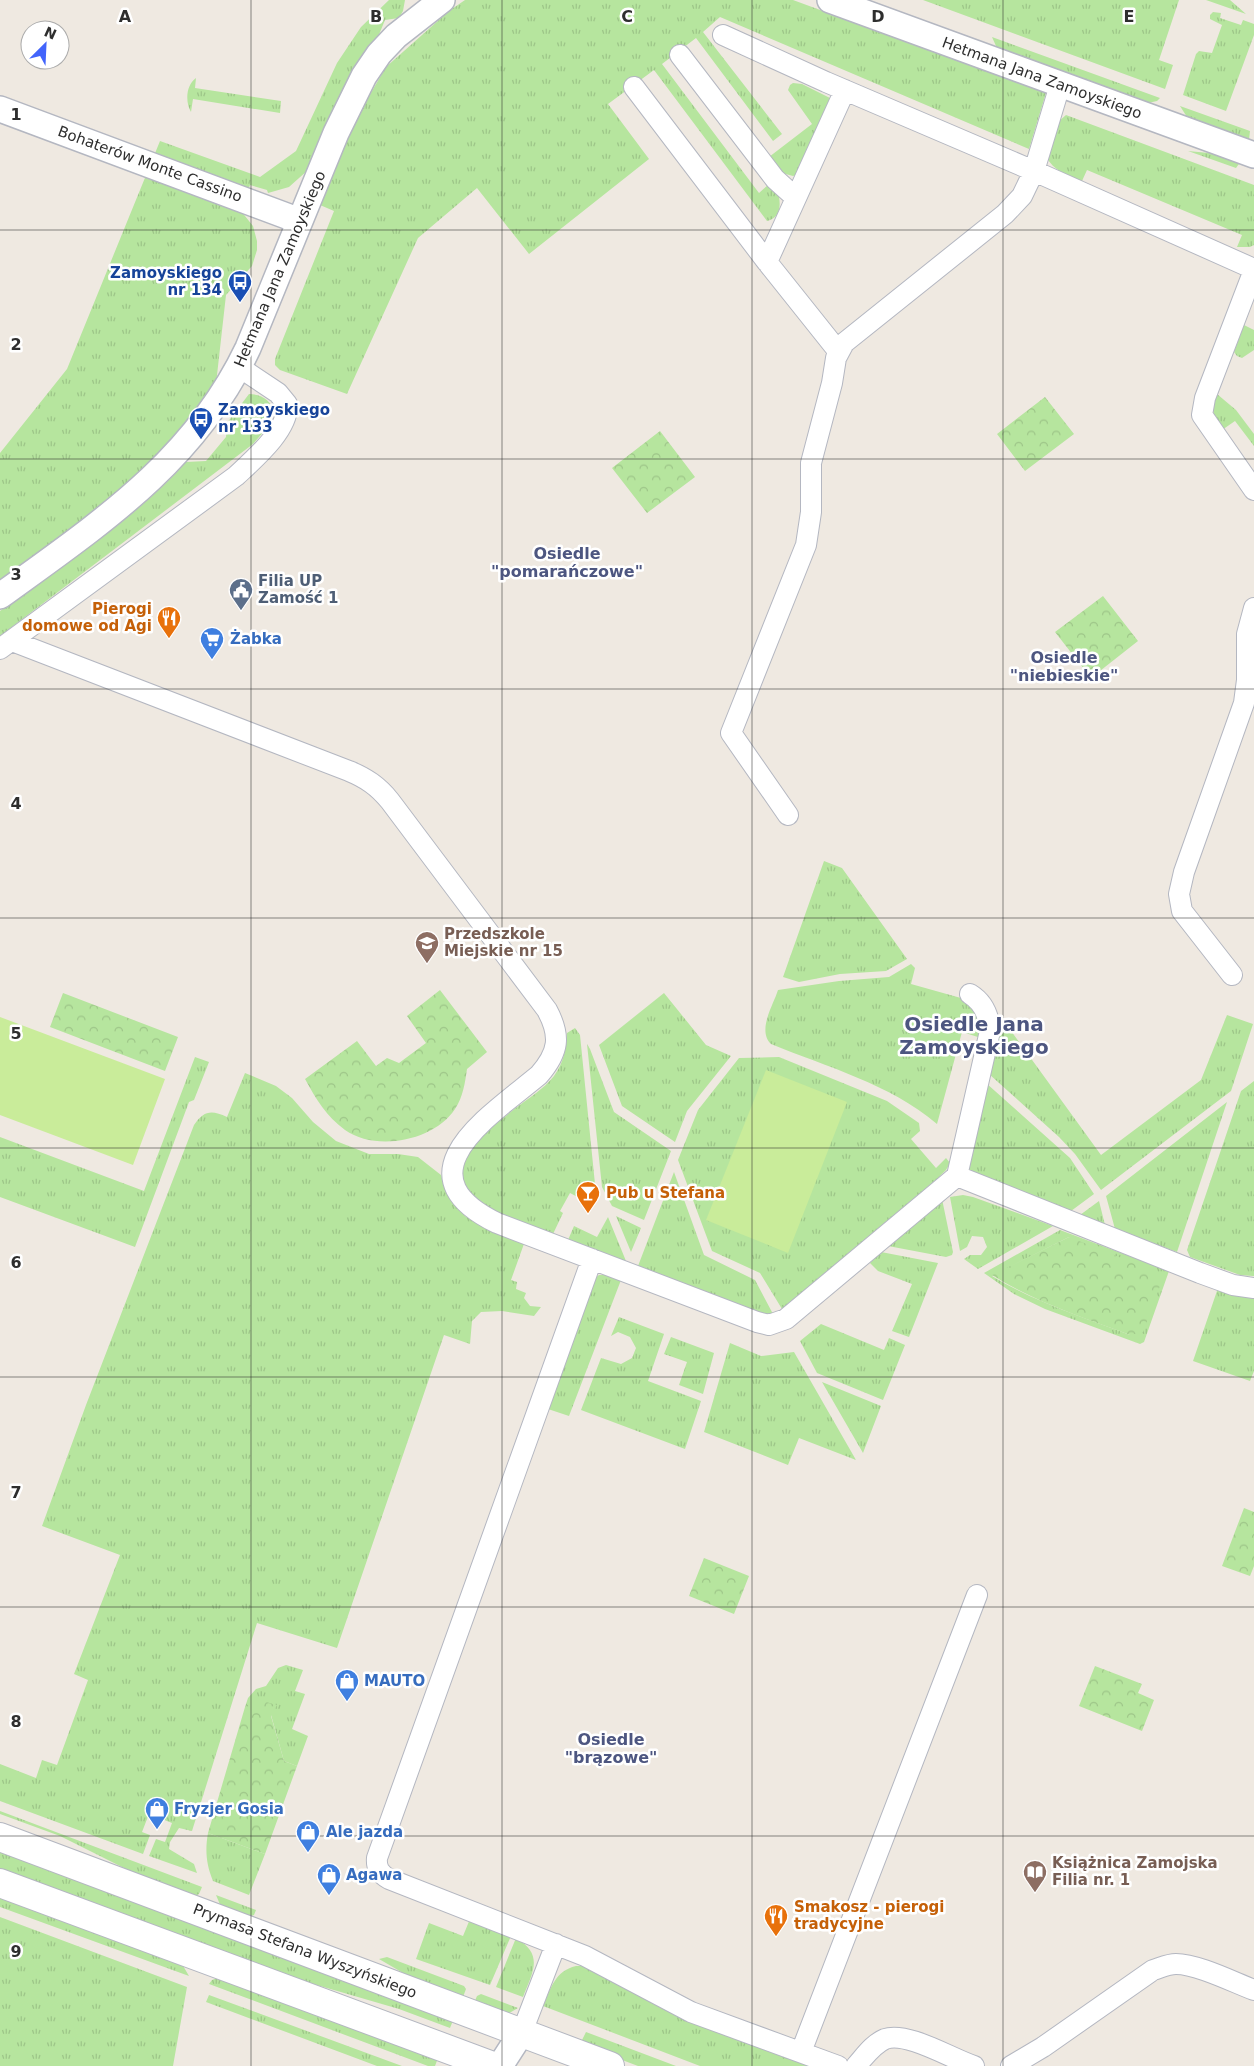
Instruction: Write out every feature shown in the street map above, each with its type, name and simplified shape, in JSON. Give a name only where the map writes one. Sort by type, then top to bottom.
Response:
[{"type":"main road","name":"Prymasa Stefana Wyszyńskiego","points":[[0,1836],[610,2066]]},
{"type":"main road","points":[[0,1883],[493,2066]]},
{"type":"street","name":"Hetmana Jana Zamoyskiego","points":[[830,0],[1254,155]]},
{"type":"street","name":"Hetmana Jana Zamoyskiego","points":[[0,596],[113,512],[160,471],[206,418],[239,367],[257,329],[343,117],[364,76],[379,54],[396,36],[436,2]]},
{"type":"street","points":[[723,35],[1254,270],[1205,398],[1202,415],[1254,490]]},
{"type":"street","points":[[680,55],[776,179],[796,198]]},
{"type":"street","points":[[788,814],[731,733],[806,545],[811,512],[811,463],[832,383],[838,351],[844,343],[1005,214],[1022,196],[1034,171],[1060,85]]},
{"type":"street","points":[[634,87],[767,262],[838,351]]},
{"type":"street","points":[[767,262],[845,90]]},
{"type":"street","name":"Bohaterów Monte Cassino","points":[[0,109],[300,221]]},
{"type":"street","points":[[6,645],[236,476],[275,435],[286,417],[287,404],[278,393],[239,367]]},
{"type":"street","points":[[1232,975],[1182,911],[1179,894],[1184,872],[1244,703],[1247,680],[1247,634],[1254,608]]},
{"type":"street","points":[[6,645],[370,780],[385,794],[546,1010],[555,1029],[555,1050],[546,1067],[472,1132],[459,1149],[452,1168],[456,1187],[464,1202],[478,1213],[497,1223],[757,1322],[770,1326],[786,1319],[957,1176],[990,1030],[986,1011],[980,1001],[970,994]]},
{"type":"street","points":[[957,1176],[1192,1270],[1233,1285],[1254,1288]]},
{"type":"street","points":[[592,1259],[376,1864],[379,1871],[389,1879],[596,1961],[691,2012],[838,2066]]},
{"type":"street","points":[[801,2052],[977,1595]]},
{"type":"street","points":[[500,2066],[522,2032],[556,1944]]},
{"type":"street","points":[[1011,2066],[1043,2047],[1153,1970],[1164,1966],[1174,1964],[1193,1967],[1254,1990]]},
{"type":"street","points":[[856,2066],[877,2044],[893,2038],[908,2040],[974,2066]]},
{"type":"green space","points":[[389,0],[405,0],[403,11],[399,18],[385,20],[378,37],[361,57],[340,95],[308,170],[289,187],[268,193],[267,190],[250,185],[241,211],[253,226],[257,250],[252,266],[226,295],[216,384],[195,415],[155,461],[83,521],[0,581],[0,453],[67,369],[160,141],[260,177],[296,151],[337,63],[361,27]]},
{"type":"green space","points":[[465,0],[793,0],[1046,93],[1029,149],[720,17],[703,32],[782,134],[773,141],[696,38],[662,64],[759,193],[768,185],[779,197],[780,205],[774,218],[767,221],[654,70],[608,104],[649,159],[529,254],[477,188],[418,238],[347,394],[280,370],[275,365],[275,359],[334,211],[320,205],[362,108],[386,67],[449,11]]},
{"type":"green space","points":[[923,0],[1179,0],[1159,60],[1173,65],[1165,89]]},
{"type":"green space","points":[[1206,0],[1230,0],[1246,14]]},
{"type":"green space","points":[[1213,12],[1221,13],[1220,18],[1241,25],[1243,20],[1254,24],[1254,35],[1226,111],[1183,95],[1196,54],[1199,51],[1212,53],[1222,25],[1210,19],[1210,15]]},
{"type":"green space","points":[[992,37],[1160,98],[1157,101],[1148,103],[1001,50],[996,46]]},
{"type":"green space","points":[[196,78],[195,88],[281,101],[280,113],[193,99],[191,112],[188,103],[188,89]]},
{"type":"green space","points":[[793,83],[802,84],[832,99],[796,175],[793,176],[782,173],[769,157],[812,124],[788,90]]},
{"type":"green space","points":[[1180,106],[1250,131],[1249,140],[1187,117]]},
{"type":"green space","points":[[1066,115],[1254,185],[1254,245],[1250,247],[1237,247],[1242,235],[1087,170],[1082,181],[1057,169],[1046,156],[1058,122]]},
{"type":"green space","points":[[1188,151],[1219,154],[1241,161],[1236,168]]},
{"type":"green space","points":[[1244,325],[1254,330],[1254,350],[1242,358],[1234,352]]},
{"type":"green space","points":[[249,394],[265,398],[273,410],[268,425],[253,444],[0,636],[0,611],[121,523],[144,504],[186,462],[206,461],[226,437],[227,423]]},
{"type":"green space","points":[[1217,394],[1236,410],[1254,434],[1254,446],[1235,421],[1222,430],[1216,421],[1214,413]]},
{"type":"green space","points":[[1045,397],[1074,434],[1025,471],[997,434]]},
{"type":"green space","points":[[660,431],[695,477],[647,513],[612,468]]},
{"type":"green space","points":[[1103,596],[1138,641],[1091,678],[1055,632]]},
{"type":"green space","points":[[824,861],[842,868],[907,959],[886,971],[840,974],[799,982],[783,977]]},
{"type":"green space","points":[[911,964],[915,968],[911,984],[968,1000],[980,1014],[981,1038],[962,1032],[937,1124],[919,1110],[879,1087],[771,1044],[765,1032],[767,1018],[778,990],[839,981],[889,977]]},
{"type":"green space","points":[[440,990],[487,1052],[467,1069],[462,1095],[455,1109],[446,1120],[433,1129],[419,1136],[404,1140],[372,1140],[358,1137],[345,1130],[322,1107],[305,1079],[357,1041],[376,1066],[387,1058],[399,1063],[426,1043],[407,1016]]},
{"type":"green space","points":[[63,993],[178,1037],[165,1071],[50,1027]]},
{"type":"green space","points":[[664,993],[706,1045],[731,1056],[687,1111],[675,1142],[622,1106],[599,1045]]},
{"type":"green space","points":[[1227,1015],[1253,1024],[1231,1091],[1101,1190],[1075,1154],[1059,1137],[989,1074],[998,1032],[1006,1024],[1101,1155],[1201,1080]]},
{"type":"green space","points":[[0,1017],[165,1079],[133,1165],[0,1115]]},
{"type":"green space","points":[[575,1028],[580,1035],[596,1194],[591,1204],[570,1193],[560,1211],[563,1213],[553,1234],[491,1209],[466,1188],[462,1174],[465,1159],[474,1144],[493,1126],[540,1090],[554,1076],[564,1055],[567,1033]]},
{"type":"green space","points":[[587,1044],[614,1112],[671,1151],[644,1220],[612,1206],[602,1187]]},
{"type":"green space","points":[[195,1057],[209,1062],[194,1100],[189,1102],[135,1247],[0,1197],[0,1137],[144,1191]]},
{"type":"green space","points":[[779,1057],[887,1101],[919,1123],[920,1131],[911,1139],[936,1168],[946,1158],[950,1163],[938,1178],[782,1309],[760,1273],[712,1251],[678,1160],[698,1110],[739,1058]]},
{"type":"green space","points":[[766,1070],[847,1102],[788,1253],[706,1220]]},
{"type":"green space","points":[[245,1073],[276,1086],[292,1098],[313,1122],[336,1141],[369,1154],[398,1154],[418,1157],[441,1175],[446,1192],[465,1216],[478,1224],[525,1241],[511,1280],[517,1282],[516,1289],[526,1293],[524,1298],[530,1306],[541,1307],[534,1316],[502,1311],[481,1312],[472,1321],[470,1344],[444,1335],[337,1648],[257,1623],[192,1831],[179,1828],[170,1842],[169,1849],[194,1864],[197,1873],[149,1856],[156,1839],[165,1842],[172,1823],[149,1814],[142,1832],[150,1835],[143,1854],[0,1801],[0,1764],[36,1778],[42,1760],[57,1765],[88,1680],[74,1674],[120,1555],[42,1526],[86,1405],[194,1125],[201,1116],[213,1112],[227,1117]]},
{"type":"green space","points":[[1254,1081],[1253,1276],[1240,1275],[1190,1257],[1187,1250],[1241,1091]]},
{"type":"green space","points":[[986,1083],[1070,1158],[1094,1194],[1071,1211],[971,1173],[968,1166]]},
{"type":"green space","points":[[1227,1102],[1177,1252],[1115,1229],[1106,1196]]},
{"type":"green space","points":[[674,1172],[704,1255],[755,1280],[773,1314],[763,1314],[638,1266]]},
{"type":"green space","points":[[963,1195],[1053,1226],[978,1269],[964,1259],[970,1255],[981,1255],[987,1247],[983,1237],[972,1236],[967,1247],[960,1251],[950,1197]]},
{"type":"green space","points":[[942,1199],[953,1252],[952,1255],[946,1257],[888,1246]]},
{"type":"green space","points":[[1099,1201],[1105,1225],[1080,1215]]},
{"type":"green space","points":[[616,1216],[641,1228],[631,1252]]},
{"type":"green space","points":[[608,1217],[626,1261],[568,1240],[574,1226],[597,1237]]},
{"type":"green space","points":[[1060,1230],[1169,1271],[1144,1342],[1140,1344],[1045,1309],[1014,1294],[984,1273]],"holes":[[[1069,1237],[1130,1335],[1025,1294],[992,1276]]]},
{"type":"green space","points":[[1069,1237],[1164,1275],[1143,1332],[1130,1335],[1077,1315],[1008,1285],[992,1275]]},
{"type":"green space","points":[[881,1252],[938,1263],[909,1337],[892,1331],[912,1284],[878,1271],[870,1263]]},
{"type":"green space","points":[[606,1275],[621,1280],[569,1416],[548,1409],[596,1277]]},
{"type":"green space","points":[[1218,1288],[1254,1296],[1254,1371],[1250,1381],[1193,1361]]},
{"type":"green space","points":[[619,1317],[664,1334],[648,1381],[701,1401],[685,1449],[581,1410],[601,1358],[621,1364],[632,1358],[636,1348],[630,1337],[618,1332],[611,1336]]},
{"type":"green space","points":[[821,1324],[884,1350],[889,1338],[905,1345],[883,1400],[817,1373],[800,1341]]},
{"type":"green space","points":[[671,1337],[714,1353],[703,1394],[679,1385],[687,1362],[664,1354]]},
{"type":"green space","points":[[730,1343],[761,1356],[794,1352],[856,1460],[799,1438],[788,1465],[704,1432]]},
{"type":"green space","points":[[822,1382],[881,1406],[863,1453]]},
{"type":"green space","points":[[1244,1508],[1254,1512],[1254,1566],[1250,1576],[1222,1566]]},
{"type":"green space","points":[[704,1558],[749,1576],[734,1614],[689,1596]]},
{"type":"green space","points":[[286,1665],[303,1670],[295,1691],[305,1694],[292,1729],[308,1736],[297,1766],[284,1761],[271,1715],[245,1707],[248,1698],[256,1689],[266,1686],[278,1668]]},
{"type":"green space","points":[[1095,1666],[1142,1684],[1138,1693],[1154,1700],[1142,1731],[1079,1706]]},
{"type":"green space","points":[[255,1699],[277,1705],[271,1716],[284,1761],[297,1766],[265,1854],[208,1833],[245,1707]]},
{"type":"green space","points":[[0,1811],[202,1887],[199,1894],[193,1897],[144,1878],[60,1836],[0,1814]]},
{"type":"green space","points":[[208,1833],[265,1854],[249,1895],[213,1881],[207,1857]]},
{"type":"green space","points":[[0,1848],[454,2018],[450,2028],[399,2009],[279,1974],[0,1871]]},
{"type":"green space","points":[[216,1895],[256,1910],[254,1915],[249,1917],[221,1907]]},
{"type":"green space","points":[[6,1897],[182,1964],[189,1976],[0,1907],[0,1898]]},
{"type":"green space","points":[[0,1917],[187,1987],[173,2066],[0,2066]]},
{"type":"green space","points":[[470,1919],[511,1936],[490,1985],[416,1959],[429,1923],[463,1936]]},
{"type":"green space","points":[[516,1938],[531,1951],[534,1965],[523,1997],[496,1987]]},
{"type":"green space","points":[[387,1957],[464,1986],[466,1989],[463,1997],[410,1977],[379,1959]]},
{"type":"green space","points":[[583,1966],[695,2024],[808,2066],[700,2066],[543,2006],[558,1976],[569,1968]]},
{"type":"green space","points":[[220,1977],[438,2058],[435,2066],[428,2066],[209,1984],[212,1980]]},
{"type":"green space","points":[[481,1994],[518,2008],[506,2015],[474,2003],[477,1996]]},
{"type":"green space","points":[[209,1995],[402,2066],[377,2066],[206,2002]]},
{"type":"green space","points":[[586,2032],[676,2066],[638,2066],[580,2044]]},
{"type":"place","name":"Zamoyskiego nr 134","points":[[240,303]]},
{"type":"place","name":"Zamoyskiego nr 133","points":[[201,440]]},
{"type":"place","name":"Filia UP Zamość 1","points":[[241,611]]},
{"type":"place","name":"Pierogi domowe od Agi","points":[[169,639]]},
{"type":"place","name":"Żabka","points":[[212,660]]},
{"type":"place","name":"Przedszkole Miejskie nr 15","points":[[427,964]]},
{"type":"place","name":"Pub u Stefana","points":[[588,1214]]},
{"type":"place","name":"MAUTO","points":[[347,1702]]},
{"type":"place","name":"Fryzjer Gosia","points":[[157,1830]]},
{"type":"place","name":"Ale jazda","points":[[308,1853]]},
{"type":"place","name":"Książnica Zamojska Filia nr. 1","points":[[1035,1893]]},
{"type":"place","name":"Agawa","points":[[329,1896]]},
{"type":"place","name":"Smakosz - pierogi tradycyjne","points":[[776,1937]]},
{"type":"district","name":"Osiedle \"pomarańczowe\"","points":[[567,562]]},
{"type":"district","name":"Osiedle \"niebieskie\"","points":[[1064,666]]},
{"type":"district","name":"Osiedle Jana Zamoyskiego","points":[[974,1036]]},
{"type":"district","name":"Osiedle \"brązowe\"","points":[[611,1748]]}]
